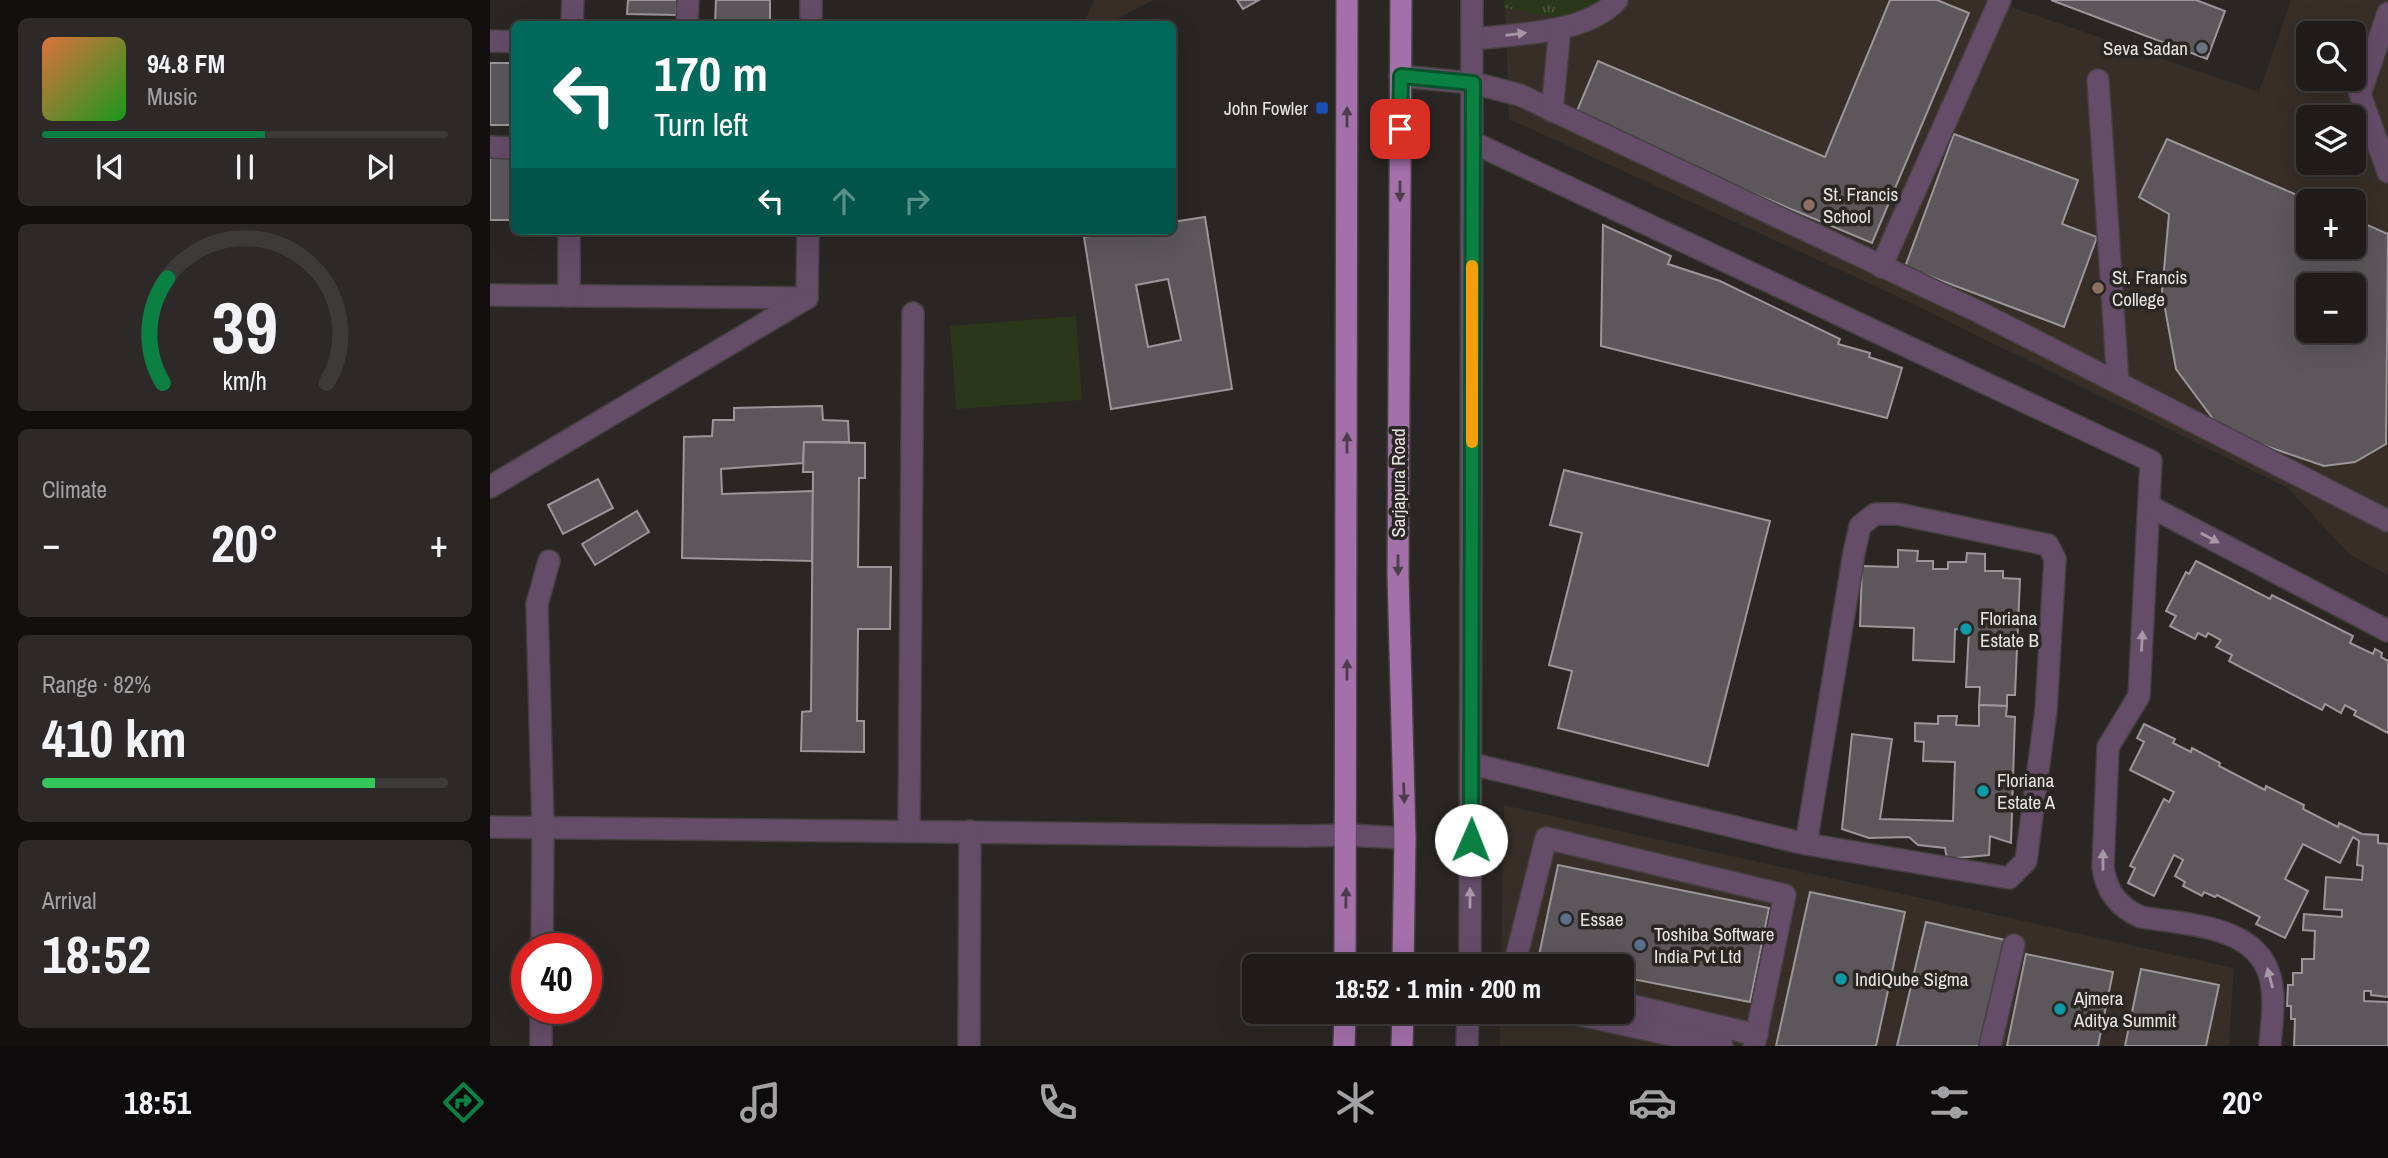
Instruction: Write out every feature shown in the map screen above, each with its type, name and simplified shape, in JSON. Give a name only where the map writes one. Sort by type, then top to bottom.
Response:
[{"type":"main road","points":[[1345,954],[1347,0]]},
{"type":"main road","name":"Sarjapura Road","points":[[1401,0],[1398,575],[1405,838],[1403,954]]},
{"type":"main road","points":[[1344,1046],[1345,1024]]},
{"type":"main road","points":[[1402,1046],[1403,1024]]},
{"type":"street","points":[[572,21],[573,0]]},
{"type":"street","points":[[687,21],[688,0]]},
{"type":"street","points":[[811,0],[811,21]]},
{"type":"street","points":[[1470,954],[1472,0]]},
{"type":"street","points":[[1473,39],[1560,28],[1609,9],[1617,0]]},
{"type":"street","points":[[1881,267],[2000,0]]},
{"type":"street","points":[[2388,13],[2360,94],[2388,172]]},
{"type":"street","points":[[1552,111],[1560,28]]},
{"type":"street","points":[[490,41],[511,41]]},
{"type":"street","points":[[1401,76],[1473,83],[1520,95],[1979,312],[2388,521]]},
{"type":"street","points":[[2098,80],[2118,383]]},
{"type":"street","points":[[1472,142],[2151,461],[2139,696],[2108,747],[2104,878],[2113,897],[2141,917],[2234,934],[2259,954],[2266,964],[2273,990],[2270,1046]]},
{"type":"street","points":[[490,148],[511,148]]},
{"type":"street","points":[[569,235],[569,296]]},
{"type":"street","points":[[807,298],[808,235]]},
{"type":"street","points":[[490,295],[807,298]]},
{"type":"street","points":[[490,487],[807,298]]},
{"type":"street","points":[[909,831],[913,313]]},
{"type":"street","points":[[2149,506],[2388,631]]},
{"type":"street","points":[[1472,764],[1806,844],[2009,878],[2026,861],[2046,710],[2055,559],[2048,545],[1898,514],[1875,513],[1860,526],[1806,844]]},
{"type":"street","points":[[542,933],[543,828],[537,604],[549,561]]},
{"type":"street","points":[[490,827],[1347,835],[1405,838]]},
{"type":"street","points":[[969,1046],[970,831]]},
{"type":"street","points":[[1517,954],[1546,838],[1785,895],[1755,1040],[1634,1006]]},
{"type":"street","points":[[1990,1046],[2014,945]]},
{"type":"street","points":[[541,1024],[541,1046]]},
{"type":"street","points":[[1467,1046],[1468,1024]]},
{"type":"street","points":[[1621,1024],[1722,1046]]},
{"type":"shaded area","points":[[1094,0],[1153,0],[1114,21],[1085,21]]},
{"type":"shaded area","name":"St. Francis College","points":[[1505,0],[2001,0],[2000,3],[2259,92],[2291,0],[2388,0],[2388,575],[2350,555],[2288,488],[1886,291],[1509,119]]},
{"type":"shaded area","points":[[1504,805],[2234,968],[2229,1046],[1500,1046],[1500,1024],[1634,1024],[1634,954],[1501,954]]},
{"type":"green space","points":[[1505,0],[1607,0],[1597,24],[1504,8]]},
{"type":"green space","points":[[1076,316],[1082,400],[956,409],[950,326]]},
{"type":"building","points":[[628,0],[677,0],[676,15],[627,14]]},
{"type":"building","points":[[716,0],[770,0],[770,21],[715,21]]},
{"type":"building","points":[[1237,0],[1259,0],[1243,9]]},
{"type":"building","points":[[1890,0],[1937,0],[1969,13],[1872,243],[1574,118],[1598,61],[1825,157]]},
{"type":"building","points":[[2051,0],[2196,0],[2225,11],[2207,59]]},
{"type":"building","points":[[490,63],[511,63],[511,125],[490,125]]},
{"type":"building","points":[[1954,134],[2078,180],[2062,224],[2097,237],[2064,327],[1905,267]]},
{"type":"building","points":[[2167,139],[2296,195],[2296,259],[2366,259],[2366,224],[2388,234],[2386,444],[2355,462],[2324,466],[2222,431],[2176,369],[2162,292],[2169,214],[2139,197]]},
{"type":"building","points":[[490,157],[511,158],[511,220],[490,220]]},
{"type":"building","points":[[1205,217],[1232,389],[1111,409],[1084,237],[1176,235],[1176,221]],"holes":[[[1168,279],[1181,340],[1148,347],[1136,285]]]},
{"type":"building","points":[[1603,225],[1671,256],[1668,264],[1720,281],[1840,339],[1838,344],[1870,353],[1869,357],[1902,368],[1887,418],[1601,346]]},
{"type":"building","points":[[822,406],[823,420],[848,421],[849,442],[804,442],[803,463],[721,469],[722,494],[813,491],[812,561],[682,558],[684,437],[712,436],[713,420],[734,420],[734,408]]},
{"type":"building","points":[[804,442],[865,443],[865,478],[859,478],[858,567],[891,567],[890,629],[858,629],[857,721],[864,721],[864,752],[801,751],[802,712],[811,711],[813,472],[803,472]]},
{"type":"building","points":[[1564,470],[1770,521],[1708,766],[1558,728],[1572,671],[1549,665],[1582,533],[1550,525]]},
{"type":"building","points":[[598,479],[613,508],[563,534],[548,505]]},
{"type":"building","points":[[637,511],[649,532],[595,565],[582,544]]},
{"type":"building","name":"Floriana Estate B","points":[[1898,550],[1918,551],[1917,561],[1933,561],[1933,569],[1948,569],[1948,562],[1966,562],[1967,553],[1985,554],[1985,571],[2003,571],[2003,578],[2020,579],[2015,695],[2007,695],[2007,706],[1979,705],[1980,687],[1966,687],[1969,630],[1955,629],[1954,662],[1913,660],[1914,628],[1860,626],[1862,566],[1898,567]]},
{"type":"building","points":[[2196,561],[2270,599],[2272,595],[2353,636],[2350,643],[2373,654],[2375,649],[2382,653],[2381,657],[2388,661],[2388,733],[2354,715],[2356,711],[2345,705],[2341,713],[2325,704],[2322,710],[2229,661],[2232,655],[2216,647],[2221,640],[2208,633],[2206,637],[2198,633],[2195,639],[2170,626],[2176,616],[2166,611],[2186,572],[2189,574]]},
{"type":"building","name":"Floriana Estate A","points":[[1979,705],[2007,706],[2006,716],[2015,717],[2011,843],[1990,836],[1989,855],[1947,859],[1945,848],[1918,845],[1909,837],[1869,838],[1842,829],[1852,734],[1892,739],[1880,819],[1953,821],[1955,762],[1923,761],[1924,742],[1915,741],[1915,723],[1938,724],[1938,716],[1957,716],[1956,725],[1979,726]]},
{"type":"building","points":[[2144,724],[2175,739],[2173,743],[2191,752],[2192,748],[2220,763],[2219,766],[2265,790],[2266,786],[2304,805],[2303,809],[2338,827],[2339,823],[2362,834],[2378,835],[2378,843],[2388,844],[2388,997],[2371,995],[2371,991],[2364,991],[2364,1001],[2388,1002],[2388,1046],[2294,1046],[2295,1019],[2291,1019],[2291,1006],[2287,1006],[2288,985],[2293,985],[2293,973],[2302,973],[2302,959],[2314,959],[2315,931],[2303,930],[2304,914],[2342,917],[2342,910],[2324,909],[2326,877],[2362,880],[2363,866],[2357,865],[2359,841],[2353,837],[2340,863],[2303,844],[2285,879],[2308,891],[2285,938],[2256,924],[2260,917],[2217,895],[2215,897],[2204,892],[2202,896],[2183,886],[2185,882],[2175,876],[2183,860],[2174,855],[2154,896],[2128,883],[2135,868],[2130,866],[2164,799],[2169,802],[2174,792],[2130,770],[2144,742],[2137,738]]},
{"type":"building","points":[[1558,865],[1769,908],[1750,1002],[1634,979],[1634,954],[1539,954]]},
{"type":"building","name":"IndiQube Sigma","points":[[1810,892],[1905,912],[1876,1046],[1776,1046]]},
{"type":"building","points":[[1926,922],[2005,940],[1980,1046],[1897,1046]]},
{"type":"building","name":"Ajmera Aditya Summit","points":[[2026,954],[2113,972],[2098,1046],[2007,1046]]},
{"type":"building","points":[[2141,969],[2219,985],[2206,1046],[2125,1046]]},
{"type":"slow traffic","points":[[1472,266],[1472,442]]},
{"type":"place","name":"Seva Sadan","points":[[2202,48]]},
{"type":"place","name":"John Fowler","points":[[1322,108]]},
{"type":"place","name":"St. Francis School","points":[[1809,205]]},
{"type":"place","name":"St. Francis College","points":[[2098,288]]},
{"type":"place","name":"Floriana Estate B","points":[[1966,629]]},
{"type":"place","name":"Floriana Estate A","points":[[1983,791]]},
{"type":"place","name":"Essae","points":[[1566,919]]},
{"type":"place","name":"Toshiba Software India Pvt Ltd","points":[[1640,945]]},
{"type":"place","name":"IndiQube Sigma","points":[[1841,979]]},
{"type":"place","name":"Ajmera Aditya Summit","points":[[2060,1009]]},
{"type":"route","points":[[1400,129],[1401,76],[1473,83],[1471,840]]}]
